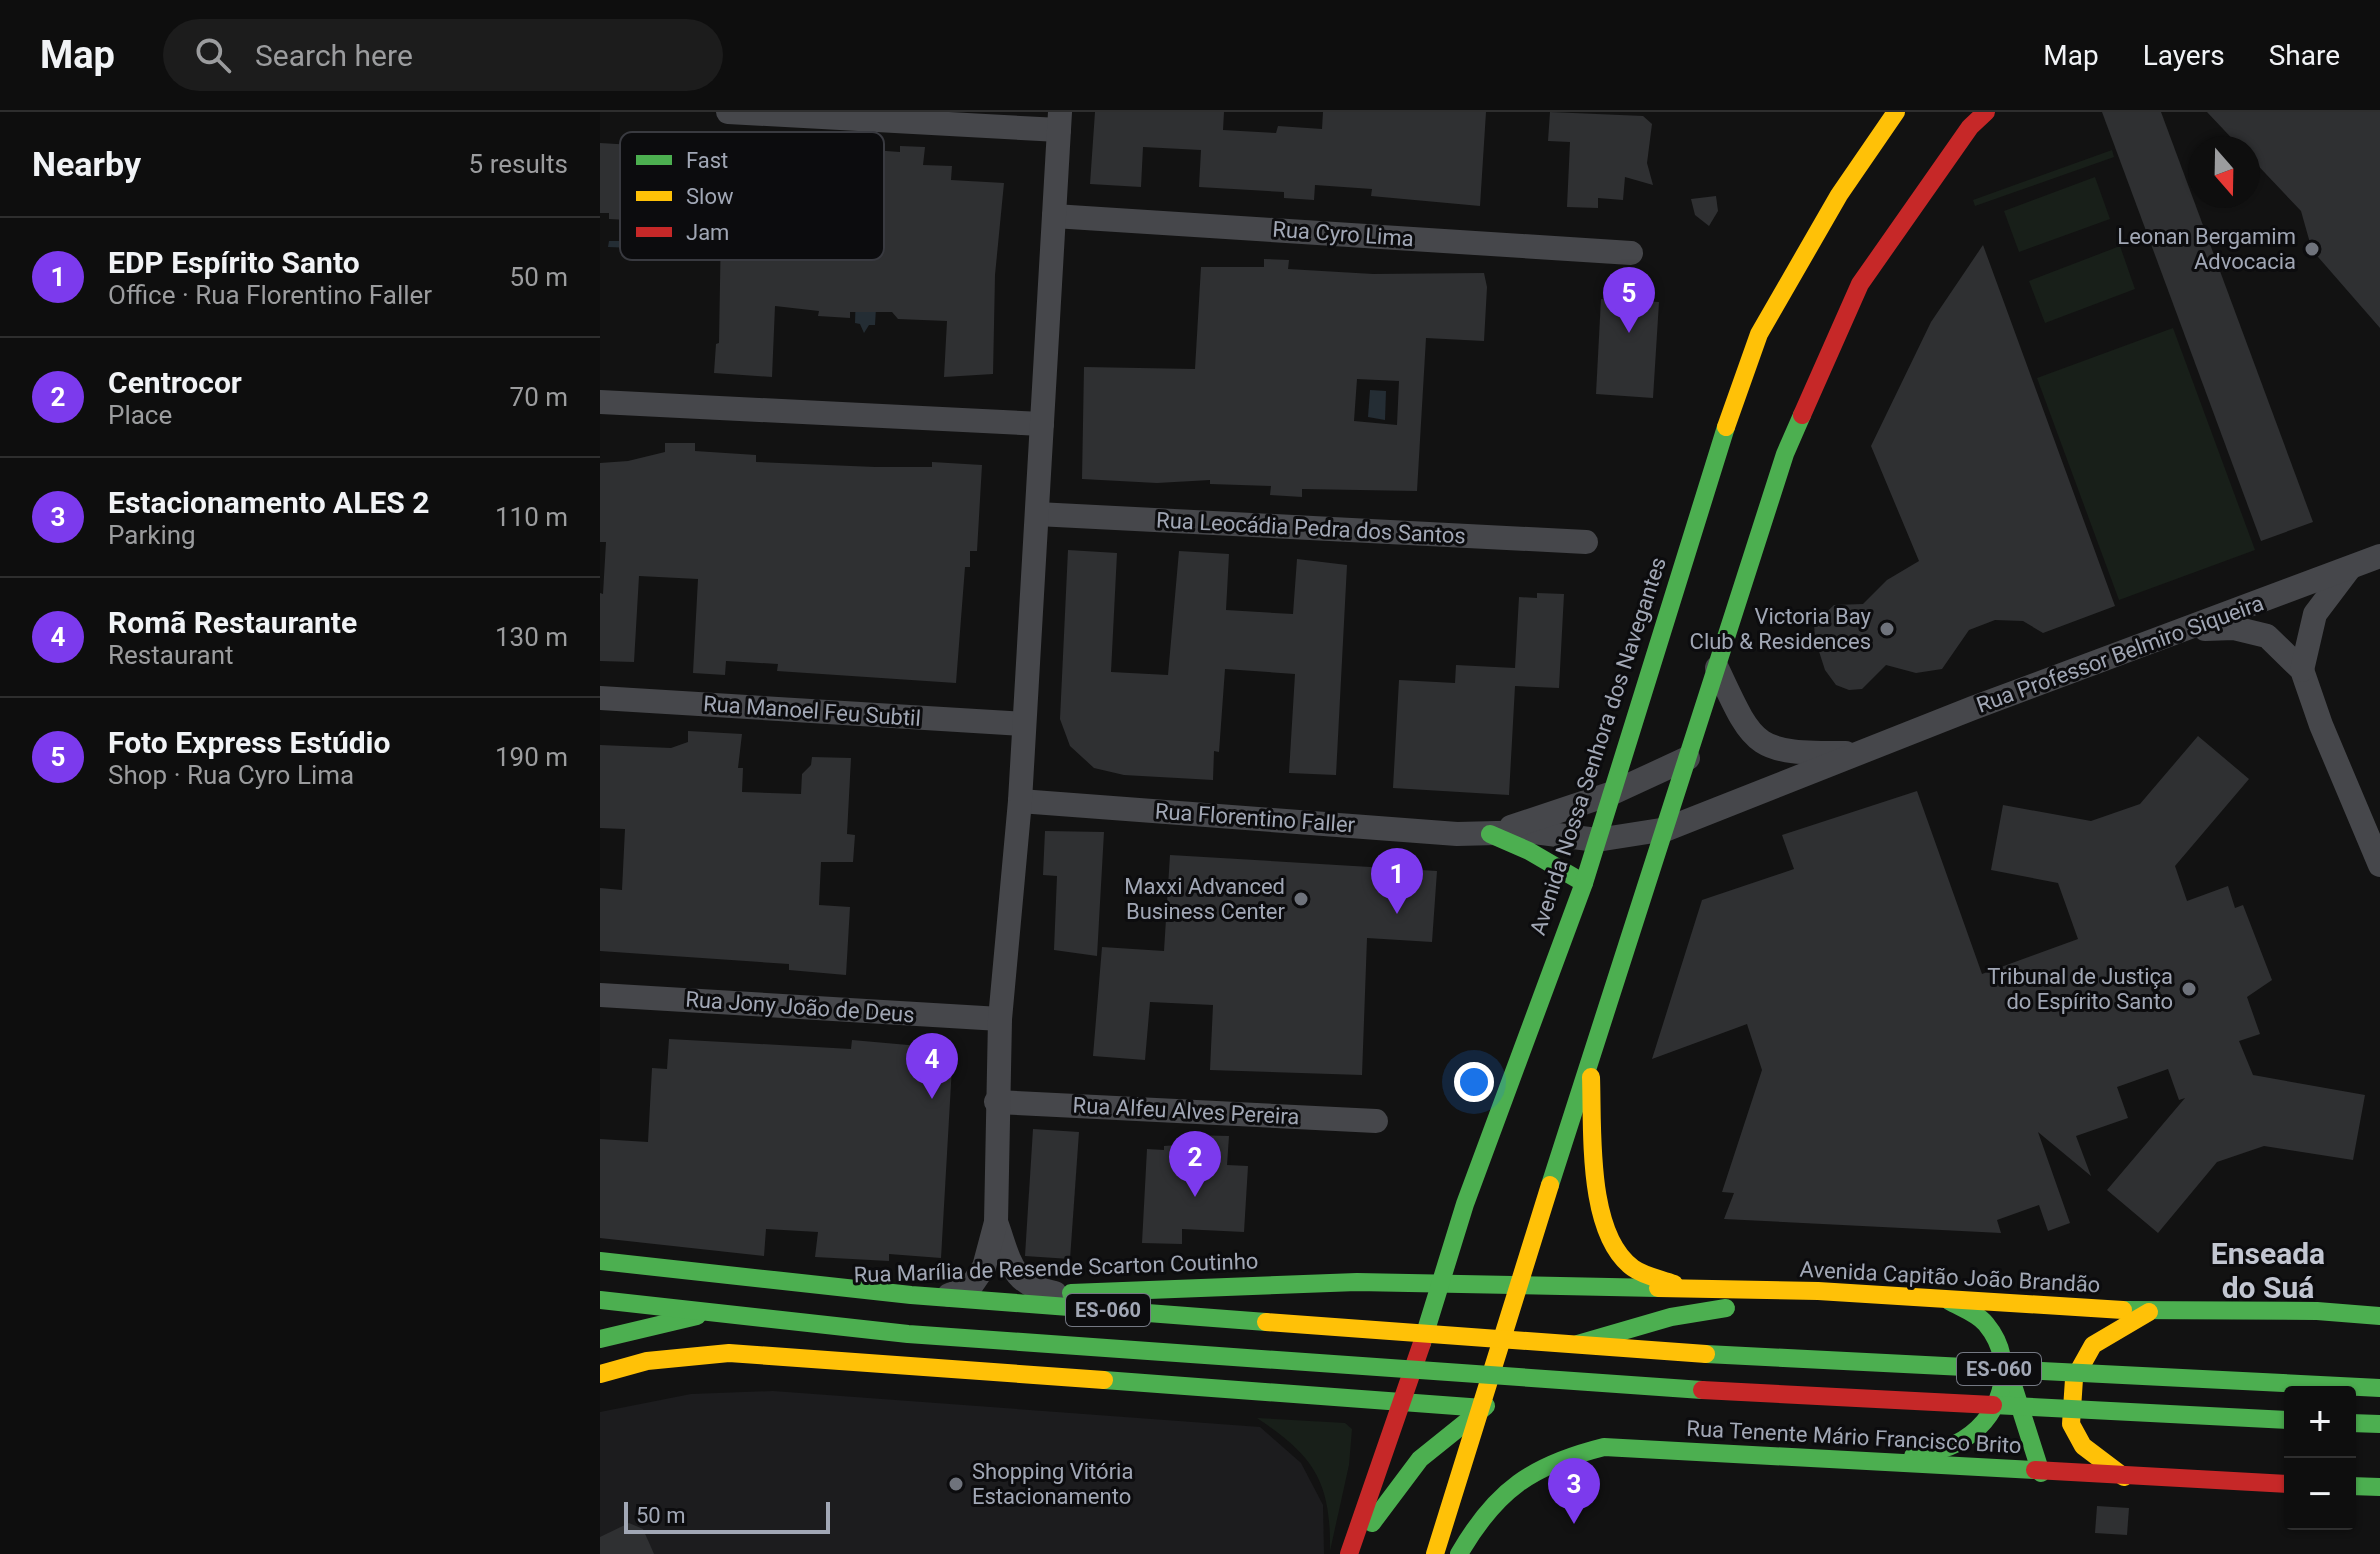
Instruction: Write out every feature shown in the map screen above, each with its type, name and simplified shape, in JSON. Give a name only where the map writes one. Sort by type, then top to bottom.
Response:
[{"type":"main road","name":"Avenida Nossa Senhora dos Navegantes","points":[[1349,1554],[1403,1404],[1465,1204],[1584,883],[1709,475],[1759,334],[1839,195],[1896,112]]},
{"type":"main road","points":[[1435,1554],[1483,1408],[1589,1054],[1667,829],[1785,454],[1860,284],[1970,127],[1986,112]]},
{"type":"main road","points":[[1490,834],[1584,883]]},
{"type":"main road","points":[[1589,1054],[1597,1179],[1602,1215],[1613,1245],[1633,1268],[1695,1291]]},
{"type":"main road","points":[[1392,1282],[1417,1271],[1431,1257],[1465,1204]]},
{"type":"main road","name":"ES-060","points":[[600,1261],[911,1295],[1617,1349],[2380,1388]]},
{"type":"main road","name":"Rua Marília de Resende Scarton Coutinho","points":[[600,1339],[783,1300],[941,1298],[1392,1282],[1517,1288]]},
{"type":"main road","name":"Avenida Capitão João Brandão","points":[[1517,1288],[1818,1291],[2149,1312],[2317,1311],[2380,1316]]},
{"type":"main road","points":[[1349,1554],[1420,1459],[1483,1408],[1583,1341],[1671,1317],[1818,1291]]},
{"type":"main road","points":[[1945,1299],[1986,1323],[2003,1354],[2041,1473]]},
{"type":"main road","name":"ES-060","points":[[600,1300],[908,1334],[1616,1386],[2284,1420]]},
{"type":"main road","points":[[2124,1477],[2083,1446],[2071,1424],[2074,1379],[2093,1345],[2149,1312]]},
{"type":"main road","points":[[600,1374],[647,1361],[729,1353],[1483,1408]]},
{"type":"main road","points":[[1893,1462],[1957,1443],[1989,1420],[2005,1384],[2003,1354]]},
{"type":"main road","points":[[2356,1423],[2380,1424]]},
{"type":"main road","name":"Rua Tenente Mário Francisco Brito","points":[[1459,1554],[1475,1525],[1506,1488],[1564,1455],[1604,1447],[2284,1484]]},
{"type":"main road","points":[[2356,1486],[2380,1487]]},
{"type":"street","points":[[728,112],[1059,121],[1020,801],[1000,1019],[996,1222],[984,1267],[971,1286],[941,1298]]},
{"type":"street","name":"Rua Cyro Lima","points":[[1054,216],[1631,253]]},
{"type":"street","points":[[600,402],[1042,424]]},
{"type":"street","name":"Rua Leocádia Pedra dos Santos","points":[[1037,514],[1586,542]]},
{"type":"street","name":"Rua Professor Belmiro Siqueira","points":[[1667,829],[2380,556]]},
{"type":"street","points":[[2302,670],[2315,614],[2350,567]]},
{"type":"street","points":[[2189,629],[2234,628],[2267,636],[2302,670],[2374,836],[2380,865]]},
{"type":"street","name":"Rua Professor Belmiro Siqueira","points":[[1717,668],[1747,728],[1768,748],[1795,753],[1861,753]]},
{"type":"street","name":"Rua Manoel Feu Subtil","points":[[600,698],[1024,724]]},
{"type":"street","name":"Rua Florentino Faller","points":[[1490,834],[1610,794],[1688,758]]},
{"type":"street","name":"Rua Florentino Faller","points":[[1020,801],[1490,834],[1534,832],[1597,840],[1667,829]]},
{"type":"street","name":"Rua Jony João de Deus","points":[[600,995],[1000,1019]]},
{"type":"street","name":"Rua Alfeu Alves Pereira","points":[[996,1102],[1376,1121]]},
{"type":"street","points":[[996,1222],[1014,1273],[1032,1289],[1059,1293]]},
{"type":"shaded area","points":[[2112,150],[2114,157],[1975,206],[1973,200]]},
{"type":"shaded area","points":[[2095,177],[2110,219],[2019,252],[2004,211]]},
{"type":"shaded area","points":[[609,241],[620,241],[620,247],[608,247]]},
{"type":"shaded area","points":[[2120,246],[2135,289],[2045,323],[2029,281]]},
{"type":"shaded area","points":[[856,290],[877,291],[875,325],[869,325],[864,333],[860,324],[855,323]]},
{"type":"shaded area","points":[[2173,328],[2255,550],[2119,600],[2037,378]]},
{"type":"shaded area","points":[[1370,390],[1386,391],[1385,420],[1368,417]]},
{"type":"shaded area","name":"Shopping Vitória Estacionamento","points":[[773,1391],[1260,1427],[1301,1463],[1323,1505],[1324,1554],[600,1554],[600,1412],[691,1394]]},
{"type":"shaded area","points":[[1257,1418],[1345,1423],[1352,1429],[1349,1465],[1330,1551],[1327,1506],[1315,1472],[1293,1445]]},
{"type":"building","points":[[1095,112],[1224,112],[1223,130],[1276,133],[1278,126],[1322,129],[1323,112],[1486,112],[1480,206],[1371,196],[1372,189],[1315,185],[1314,200],[1284,198],[1284,192],[1199,187],[1201,150],[1143,147],[1141,187],[1090,184]]},
{"type":"building","points":[[1550,112],[1643,116],[1652,124],[1647,163],[1653,185],[1625,177],[1623,200],[1598,198],[1598,208],[1567,207],[1570,142],[1548,141]]},
{"type":"building","points":[[2102,112],[2161,112],[2188,185],[2188,208],[2197,208],[2313,522],[2261,541]]},
{"type":"building","points":[[2207,112],[2380,112],[2380,328],[2312,250],[2301,211],[2260,168],[2260,136],[2230,136]]},
{"type":"building","points":[[600,143],[620,144],[620,220],[609,219],[609,213],[600,213]]},
{"type":"building","points":[[900,146],[925,147],[923,165],[952,166],[951,180],[1004,183],[995,275],[993,374],[944,377],[947,321],[898,319],[892,312],[850,312],[850,318],[818,316],[819,311],[775,306],[772,377],[714,373],[716,344],[719,343],[720,260],[884,260],[884,151],[900,152]]},
{"type":"building","points":[[1716,196],[1718,211],[1709,226],[1695,215],[1691,199]]},
{"type":"building","points":[[1983,245],[2115,606],[2043,633],[2023,621],[1995,620],[1969,630],[1942,669],[1916,673],[1886,665],[1862,689],[1849,690],[1836,685],[1825,670],[1815,639],[1814,624],[1834,605],[1863,604],[1887,580],[1919,561],[1871,446],[1931,322]]},
{"type":"building","points":[[1264,259],[1289,260],[1288,269],[1373,274],[1484,273],[1487,287],[1484,341],[1426,338],[1417,491],[1302,489],[1302,497],[1270,495],[1271,486],[1210,484],[1210,480],[1157,483],[1082,479],[1084,367],[1195,369],[1201,267],[1264,267]],"holes":[[[1357,379],[1399,381],[1397,425],[1354,421]]]},
{"type":"building","points":[[1601,299],[1659,302],[1653,398],[1596,394]]},
{"type":"building","points":[[665,443],[695,443],[695,451],[756,455],[756,462],[875,467],[932,467],[932,462],[982,465],[977,551],[970,551],[970,567],[965,567],[956,683],[777,671],[778,664],[726,661],[725,675],[693,673],[698,579],[639,576],[634,662],[600,661],[600,593],[603,594],[606,542],[600,542],[600,463],[628,461],[665,452]]},
{"type":"building","points":[[1068,550],[1117,553],[1111,672],[1168,675],[1179,551],[1229,554],[1226,610],[1293,614],[1297,559],[1347,565],[1336,775],[1289,773],[1295,674],[1225,669],[1219,752],[1214,751],[1213,780],[1124,775],[1094,768],[1070,746],[1060,719]]},
{"type":"building","points":[[1537,593],[1564,594],[1559,688],[1515,686],[1509,795],[1393,788],[1399,680],[1455,683],[1456,665],[1515,668],[1519,597],[1537,598]]},
{"type":"building","points":[[688,731],[742,734],[738,768],[743,768],[742,792],[801,794],[802,774],[811,765],[812,757],[851,758],[847,834],[855,835],[853,862],[821,862],[819,905],[850,907],[846,975],[789,970],[789,964],[600,951],[600,888],[622,890],[625,829],[600,828],[600,745],[671,748],[688,742]]},
{"type":"building","points":[[2198,736],[2249,779],[2175,866],[2187,901],[2228,886],[2235,908],[2243,905],[2272,980],[2247,997],[2260,1034],[2239,1041],[2253,1075],[2365,1095],[2353,1160],[2264,1146],[2217,1162],[2158,1233],[2107,1190],[2185,1098],[2179,1100],[2168,1069],[2117,1087],[2128,1118],[2076,1136],[2091,1176],[2038,1132],[2070,1223],[2048,1231],[2039,1205],[1997,1220],[2001,1233],[1724,1219],[1734,1193],[1722,1192],[1762,1070],[1747,1024],[1652,1059],[1702,900],[1794,869],[1782,835],[1917,791],[1982,974],[2078,939],[2058,883],[1991,870],[2003,805],[2091,821],[2140,804]]},
{"type":"building","points":[[1045,831],[1104,832],[1097,956],[1054,950],[1057,876],[1043,875]]},
{"type":"building","points":[[1170,855],[1437,871],[1432,942],[1367,938],[1362,1075],[1210,1070],[1213,1005],[1150,1002],[1145,1060],[1093,1056],[1102,947],[1164,951]]},
{"type":"building","points":[[669,1039],[851,1049],[852,1040],[953,1049],[941,1258],[889,1254],[889,1261],[815,1257],[818,1232],[766,1229],[764,1256],[600,1238],[600,1139],[648,1142],[652,1068],[667,1069]]},
{"type":"building","points":[[1033,1129],[1079,1132],[1070,1259],[1025,1256]]},
{"type":"building","points":[[1189,1135],[1229,1136],[1227,1165],[1248,1166],[1244,1232],[1182,1229],[1182,1244],[1142,1243],[1147,1149],[1164,1150],[1164,1146],[1178,1145]]},
{"type":"building","points":[[2097,1506],[2129,1508],[2127,1535],[2095,1533]]},
{"type":"building","points":[[629,1523],[643,1529],[654,1554],[600,1554],[600,1537]]},
{"type":"traffic: fast","points":[[1550,1185],[1785,454],[1802,415]]},
{"type":"traffic: fast","points":[[1422,1343],[1465,1204],[1584,883],[1726,427]]},
{"type":"traffic: fast","points":[[1490,834],[1529,851],[1584,883]]},
{"type":"traffic: fast","points":[[600,1261],[911,1295],[1266,1322]]},
{"type":"traffic: fast","points":[[1071,1293],[1357,1282],[1658,1288]]},
{"type":"traffic: fast","points":[[600,1300],[908,1334],[1702,1390]]},
{"type":"traffic: fast","points":[[1913,1456],[1940,1450],[1971,1434],[1984,1422],[2000,1391],[2002,1357],[1996,1340],[1982,1320],[1949,1301]]},
{"type":"traffic: fast","points":[[1578,1344],[1671,1317],[1726,1308]]},
{"type":"traffic: fast","points":[[2123,1310],[2317,1311],[2380,1316]]},
{"type":"traffic: fast","points":[[600,1339],[697,1316]]},
{"type":"traffic: fast","points":[[1706,1354],[2380,1388]]},
{"type":"traffic: fast","points":[[2011,1379],[2041,1473]]},
{"type":"traffic: fast","points":[[1104,1380],[1483,1408]]},
{"type":"traffic: fast","points":[[1993,1405],[2284,1420]]},
{"type":"traffic: fast","points":[[1372,1523],[1420,1459],[1486,1406]]},
{"type":"traffic: fast","points":[[2356,1423],[2380,1424]]},
{"type":"traffic: fast","points":[[1459,1554],[1487,1513],[1518,1483],[1556,1462],[1604,1447],[2035,1470]]},
{"type":"traffic: fast","points":[[2356,1486],[2380,1487]]},
{"type":"traffic: slow","points":[[1726,427],[1759,334],[1839,195],[1896,112]]},
{"type":"traffic: slow","points":[[1591,1077],[1595,1179],[1607,1231],[1618,1252],[1633,1268],[1674,1284]]},
{"type":"traffic: slow","points":[[1435,1554],[1550,1185]]},
{"type":"traffic: slow","points":[[1658,1288],[1818,1291],[2123,1310]]},
{"type":"traffic: slow","points":[[2124,1477],[2083,1446],[2071,1424],[2074,1379],[2093,1345],[2149,1312]]},
{"type":"traffic: slow","points":[[1266,1322],[1706,1354]]},
{"type":"traffic: slow","points":[[600,1374],[647,1361],[729,1353],[1104,1380]]},
{"type":"traffic: jam","points":[[1802,415],[1860,284],[1970,127],[1986,112]]},
{"type":"traffic: jam","points":[[1349,1554],[1422,1343]]},
{"type":"traffic: jam","points":[[1702,1390],[1993,1405]]},
{"type":"traffic: jam","points":[[2035,1470],[2284,1484]]},
{"type":"place","name":"Leonan Bergamim Advocacia","points":[[2312,249]]},
{"type":"place","name":"Foto Express Estúdio","points":[[1629,333]]},
{"type":"place","name":"Victoria Bay Club & Residences","points":[[1887,629]]},
{"type":"place","name":"Maxxi Advanced Business Center","points":[[1301,899]]},
{"type":"place","name":"EDP Espírito Santo","points":[[1397,914]]},
{"type":"place","name":"Tribunal de Justiça do Espírito Santo","points":[[2189,989]]},
{"type":"place","name":"Romã Restaurante","points":[[932,1099]]},
{"type":"place","name":"Centrocor","points":[[1195,1197]]},
{"type":"place","name":"Shopping Vitória Estacionamento","points":[[956,1484]]},
{"type":"place","name":"Estacionamento ALES 2","points":[[1574,1524]]},
{"type":"district","name":"Enseada do Suá","points":[[2268,1270]]}]
